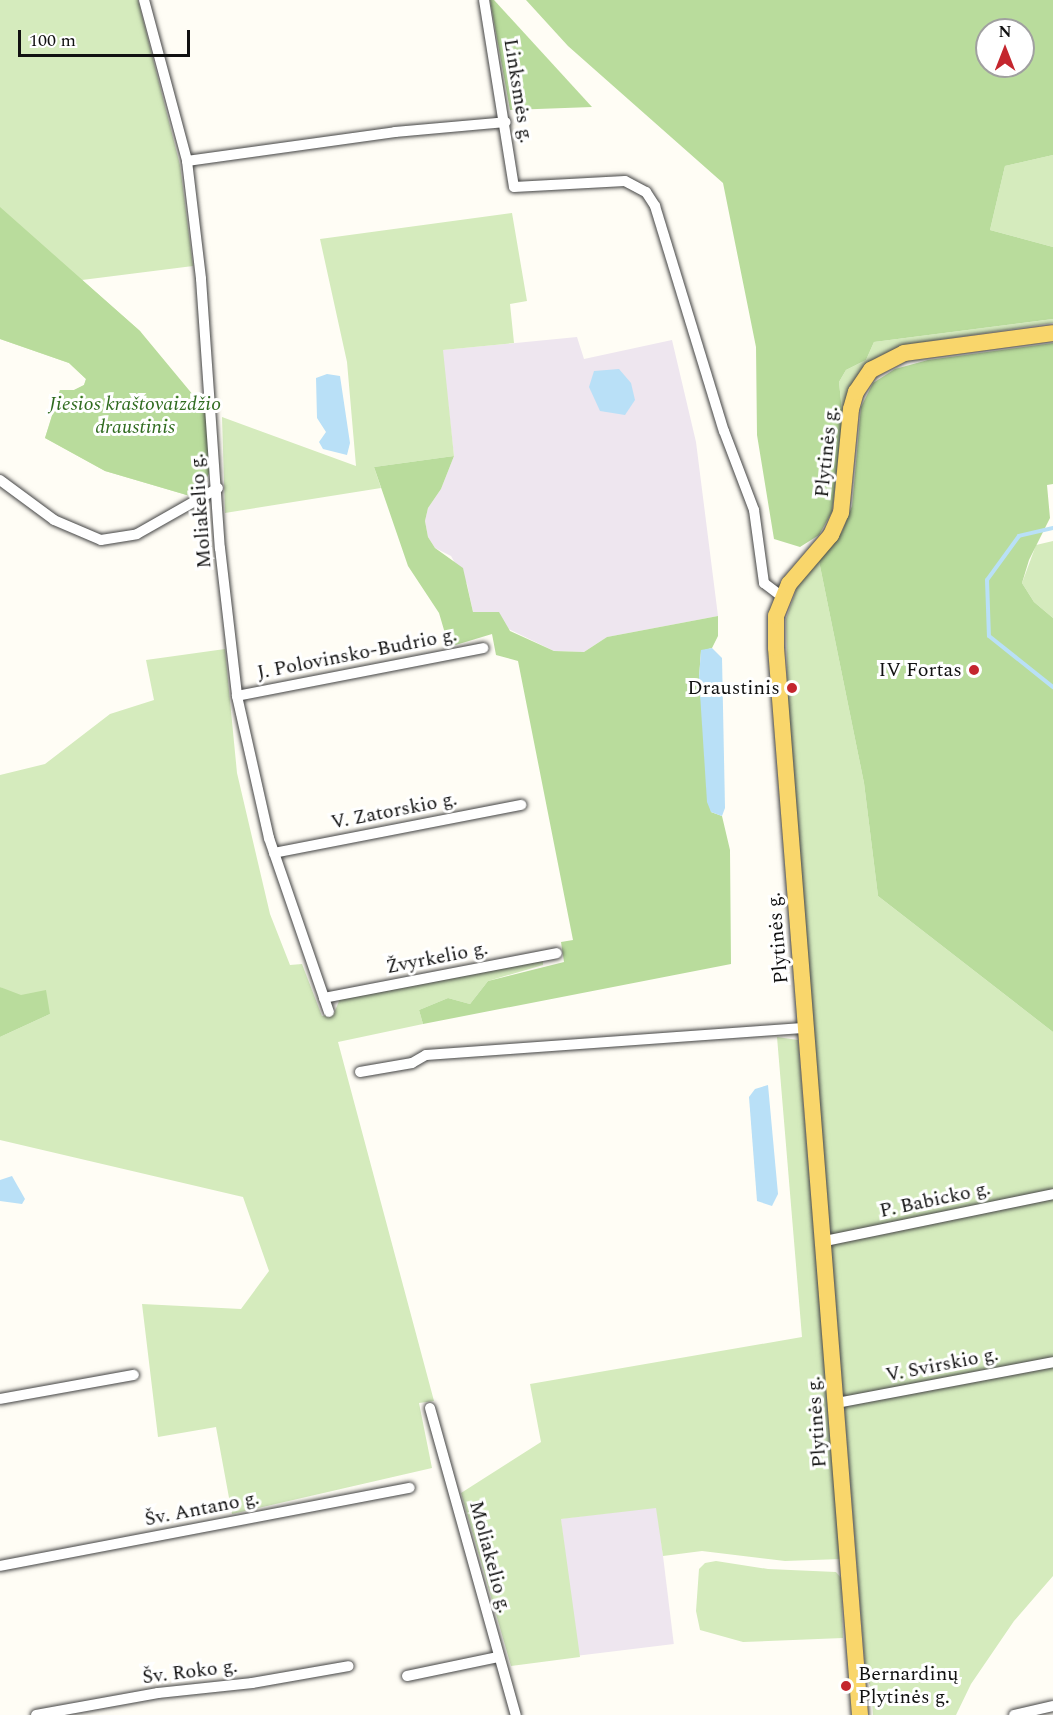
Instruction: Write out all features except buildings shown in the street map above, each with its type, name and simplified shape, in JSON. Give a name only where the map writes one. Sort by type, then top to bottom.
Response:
[{"type":"main road","name":"Plytinės g.","points":[[860,1715],[825,1241],[776,648],[776,616],[782,596],[831,534],[842,513],[851,409],[856,392],[871,370],[904,353],[1053,333]]},
{"type":"street","name":"Moliakelio g.","points":[[144,0],[187,161],[218,488],[222,571],[237,696],[258,799],[274,853],[329,1012]]},
{"type":"street","name":"Linksmės g.","points":[[484,0],[506,122],[514,188],[625,181],[646,192],[655,206],[724,431],[754,510],[764,583],[782,596]]},
{"type":"street","points":[[187,161],[395,132],[506,122]]},
{"type":"street","points":[[0,480],[54,520],[101,540],[136,534],[218,488]]},
{"type":"street","name":"J. Polovinsko-Budrio g.","points":[[237,696],[483,648]]},
{"type":"street","name":"V. Zatorskio g.","points":[[274,853],[521,805]]},
{"type":"street","name":"Žvyrkelio g.","points":[[324,998],[557,953]]},
{"type":"street","points":[[360,1072],[412,1063],[426,1055],[806,1028]]},
{"type":"street","name":"P. Babicko g.","points":[[825,1241],[1053,1194]]},
{"type":"street","name":"V. Svirskio g.","points":[[837,1403],[1053,1362]]},
{"type":"street","points":[[0,1399],[134,1375]]},
{"type":"street","name":"Moliakelio g.","points":[[430,1408],[516,1715]]},
{"type":"street","name":"Šv. Antano g.","points":[[0,1566],[410,1488]]},
{"type":"street","points":[[407,1676],[498,1657]]},
{"type":"street","name":"Šv. Roko g.","points":[[36,1715],[158,1693],[252,1683],[349,1666]]},
{"type":"street","points":[[1014,1715],[1053,1706]]},
{"type":"shaded area","points":[[577,337],[584,359],[672,340],[696,442],[718,616],[607,637],[584,652],[554,651],[473,612],[467,584],[451,556],[435,548],[428,537],[425,521],[428,508],[441,489],[454,456],[442,350]]},
{"type":"shaded area","points":[[657,1507],[674,1644],[578,1656],[561,1519]]},
{"type":"green space","points":[[0,0],[138,0],[180,165],[193,266],[82,280],[140,331],[209,473],[203,486],[190,496],[105,471],[45,438],[60,390],[74,390],[84,385],[86,379],[69,363],[0,339]]},
{"type":"green space","points":[[490,0],[494,0],[592,107],[510,110]]},
{"type":"green space","points":[[526,0],[1053,0],[1053,155],[1005,166],[990,230],[1053,247],[1053,319],[874,342],[866,360],[846,370],[839,382],[843,420],[832,512],[819,535],[800,547],[774,539],[757,435],[756,347],[723,183],[568,46]]},
{"type":"green space","points":[[1053,155],[1053,247],[990,230],[1005,166]]},
{"type":"green space","name":"Jiesios kraštovaizdžio draustinis","points":[[0,207],[140,331],[208,413],[212,452],[209,473],[203,486],[190,496],[105,471],[45,438],[60,390],[74,390],[84,385],[86,379],[69,363],[0,339]]},
{"type":"green space","points":[[512,213],[527,301],[510,304],[514,343],[443,350],[454,456],[374,467],[381,488],[225,513],[222,417],[356,466],[347,362],[320,239]]},
{"type":"green space","points":[[1053,319],[1053,323],[910,344],[879,356],[859,373],[843,420],[839,382],[846,370],[866,360],[874,342]]},
{"type":"green space","points":[[1053,343],[1053,484],[1047,485],[1050,518],[1029,560],[1022,583],[1034,602],[1053,618],[1053,1032],[878,896],[864,783],[819,561],[842,532],[852,506],[861,407],[873,383],[895,369],[928,360]]},
{"type":"green space","points":[[454,456],[441,489],[428,508],[425,521],[428,537],[435,548],[463,568],[473,612],[499,612],[510,631],[554,651],[584,652],[607,637],[718,616],[718,636],[712,648],[701,651],[699,678],[711,812],[722,816],[730,850],[731,964],[423,1024],[419,1010],[448,998],[470,1004],[488,981],[564,962],[561,942],[573,940],[518,661],[496,655],[492,634],[449,647],[439,613],[408,566],[374,467]]},
{"type":"green space","points":[[1053,541],[1053,618],[1034,602],[1022,583],[1036,545]]},
{"type":"green space","points":[[819,561],[864,783],[878,896],[1053,1032],[1053,1576],[1014,1621],[971,1684],[956,1715],[873,1715],[871,1688],[866,1677],[788,716],[786,619],[799,582]]},
{"type":"green space","points":[[225,649],[237,773],[270,914],[290,965],[302,964],[322,1016],[334,1013],[340,999],[543,960],[543,965],[488,981],[470,1004],[448,998],[419,1010],[423,1024],[338,1042],[434,1401],[419,1403],[432,1468],[232,1514],[216,1427],[158,1437],[142,1304],[241,1309],[269,1271],[243,1197],[0,1140],[0,1037],[50,1014],[0,987],[0,775],[45,764],[110,714],[154,700],[146,660]]},
{"type":"green space","points":[[0,987],[21,995],[46,990],[50,1014],[0,1037]]},
{"type":"green space","points":[[777,1037],[798,1040],[841,1559],[785,1561],[702,1551],[663,1556],[656,1508],[561,1519],[580,1657],[511,1666],[461,1493],[541,1442],[530,1384],[802,1337]]},
{"type":"green space","points":[[716,1561],[768,1569],[836,1572],[841,1578],[843,1638],[743,1642],[700,1630],[696,1611],[699,1569],[705,1563]]},
{"type":"water","points":[[619,369],[631,383],[635,400],[625,415],[600,411],[589,387],[594,371]]},
{"type":"water","points":[[327,374],[340,376],[350,443],[347,455],[323,449],[319,442],[326,432],[317,418],[316,378]]},
{"type":"water","points":[[712,648],[722,658],[725,808],[722,816],[711,812],[707,802],[699,678],[701,650]]},
{"type":"water","points":[[768,1085],[778,1194],[772,1206],[757,1201],[749,1097],[755,1089]]},
{"type":"water","points":[[12,1176],[25,1199],[22,1204],[0,1201],[0,1180]]},
{"type":"waterway","points":[[1053,528],[1019,536],[987,580],[989,636],[1053,687]]},
{"type":"place","name":"IV Fortas","points":[[974,670]]},
{"type":"place","name":"Draustinis","points":[[792,688]]},
{"type":"place","name":"Bernardinų Plytinės g.","points":[[846,1686]]}]
